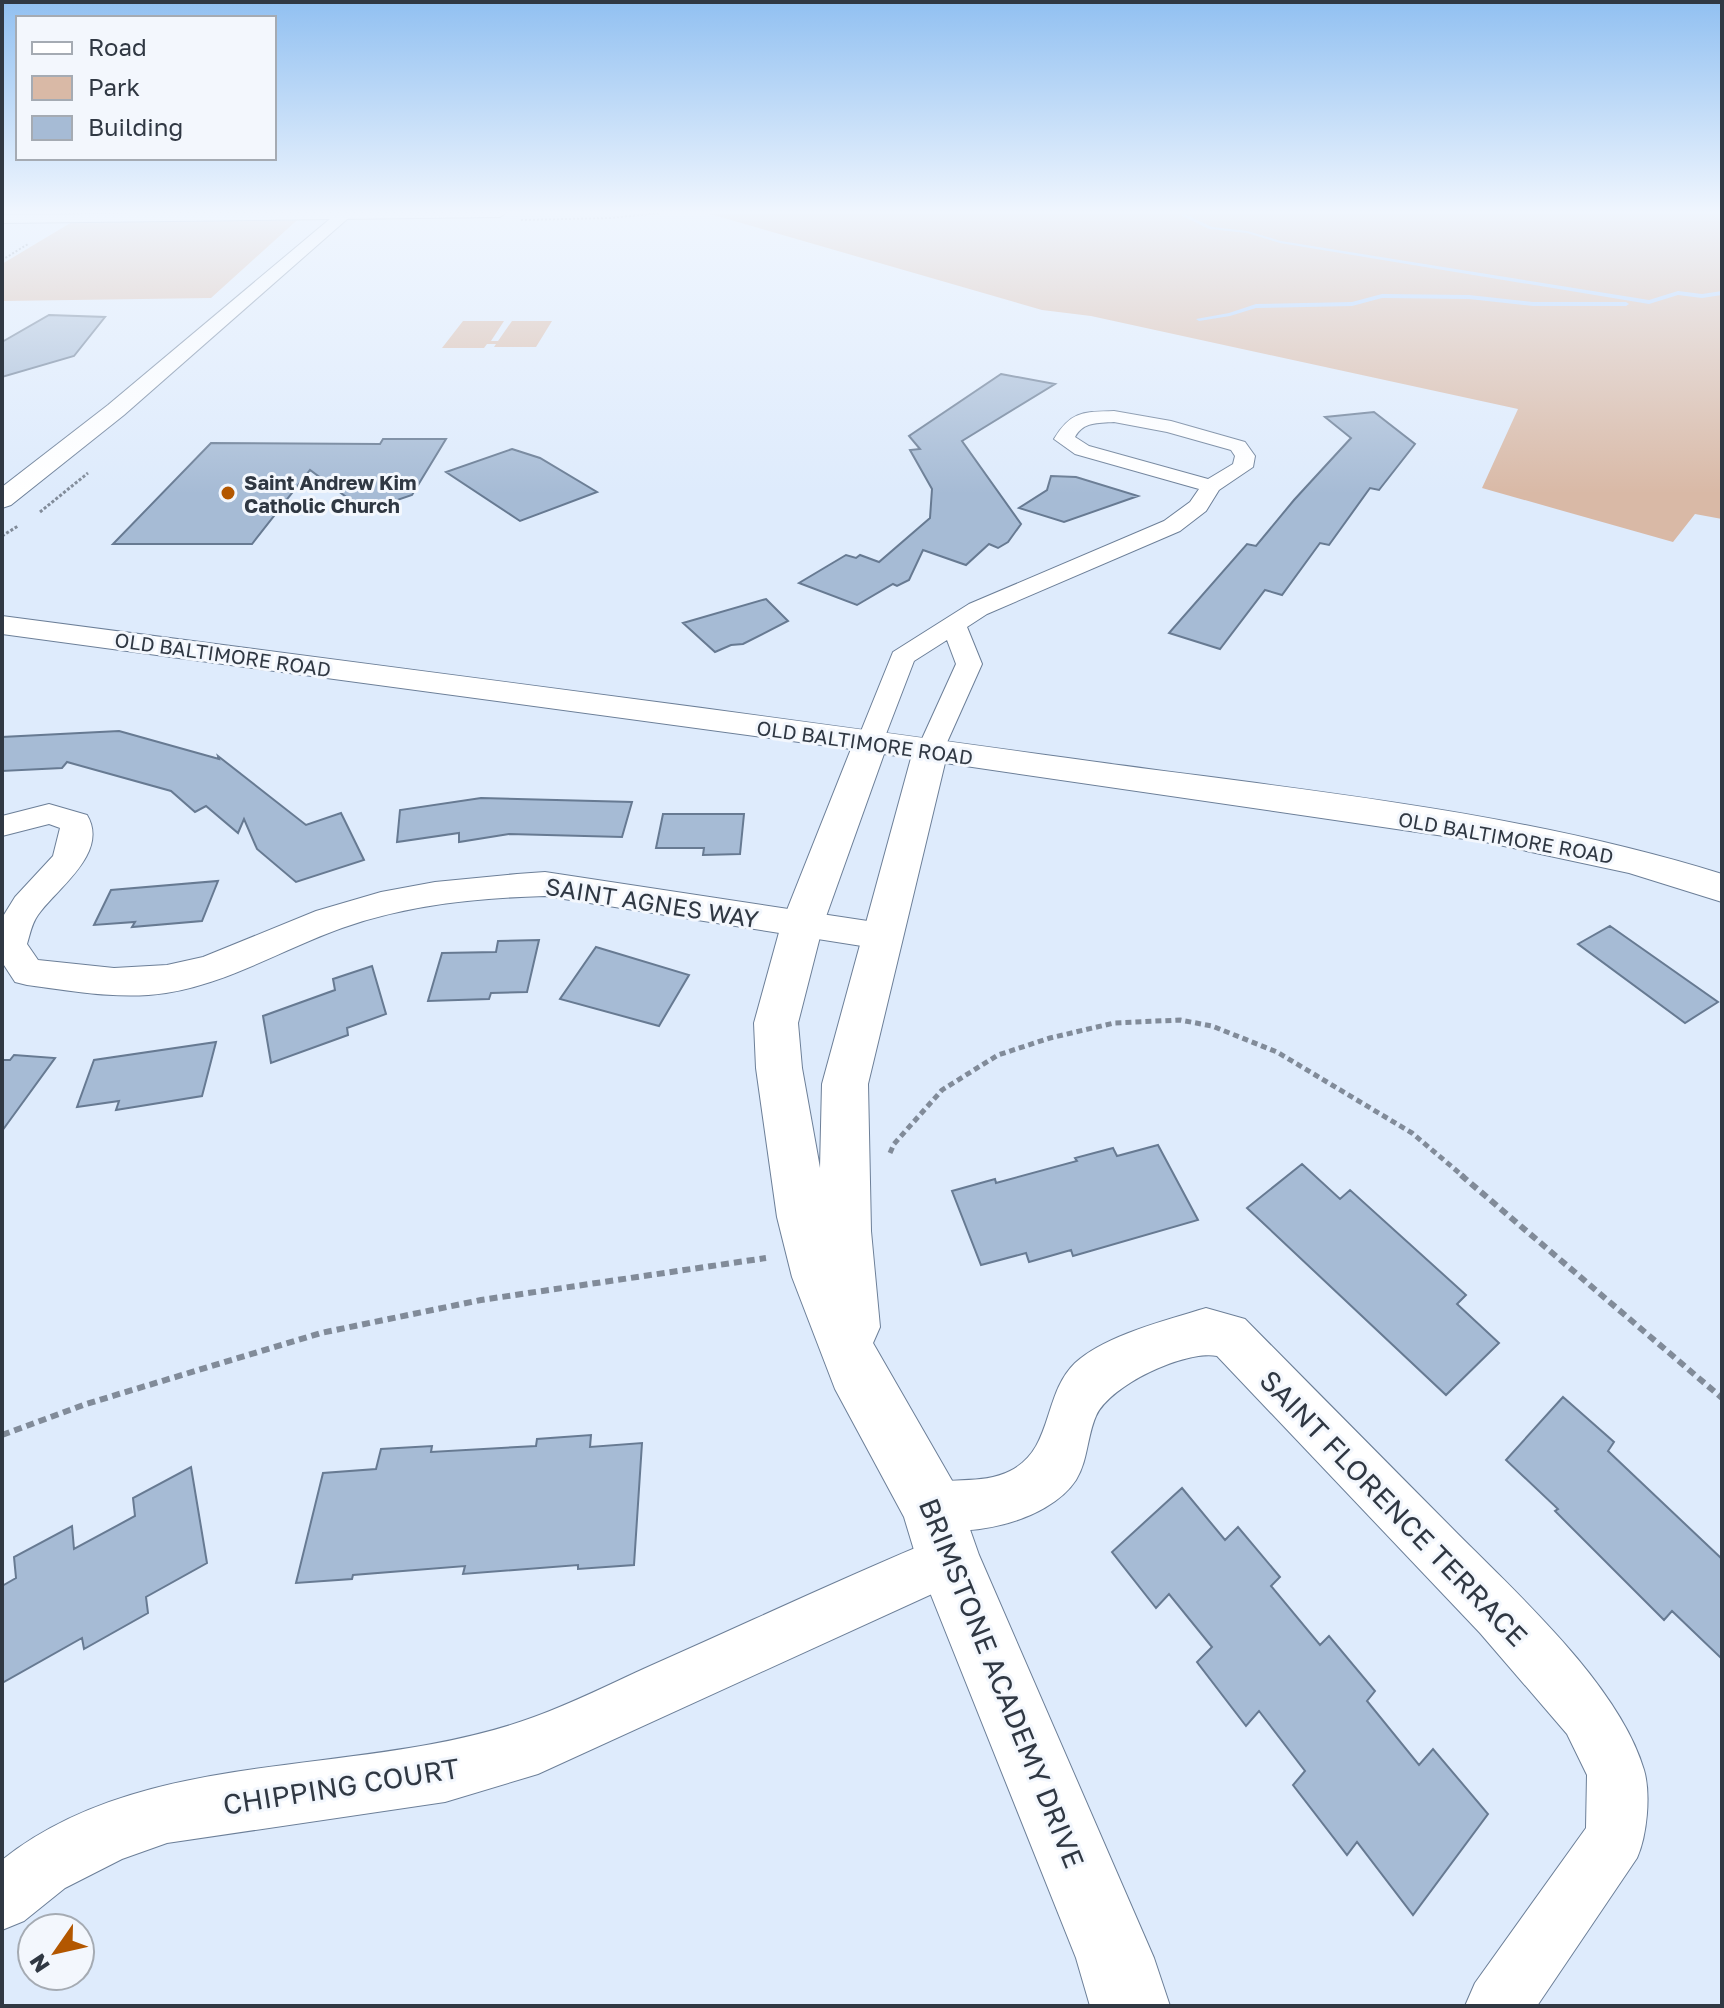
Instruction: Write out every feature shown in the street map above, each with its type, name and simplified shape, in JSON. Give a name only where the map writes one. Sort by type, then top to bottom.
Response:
[{"type":"street","points":[[2,500],[116,410],[236,307]]},
{"type":"street","points":[[871,741],[902,657],[978,609],[1172,526],[1198,506],[1211,486],[1243,467],[1245,456],[1238,446],[1118,415],[1088,415],[1065,430],[1064,439],[1068,444],[1082,450],[1211,486]]},
{"type":"street","name":"OLD BALTIMORE ROAD","points":[[2,625],[871,741],[930,752],[1485,829],[1633,860],[1722,888]]},
{"type":"street","points":[[930,752],[969,664],[954,625]]},
{"type":"street","name":"BRIMSTONE ACADEMY DRIVE","points":[[871,741],[802,925],[776,1023],[779,1068],[803,1217],[819,1277],[855,1369],[940,1533],[1115,1958],[1130,2006]]},
{"type":"street","name":"BRIMSTONE ACADEMY DRIVE","points":[[855,1369],[845,1231],[845,1084],[930,752]]},
{"type":"street","name":"SAINT AGNES WAY","points":[[2,826],[49,814],[76,822],[76,845],[62,870],[24,907],[9,945],[8,957],[27,972],[124,982],[168,979],[217,967],[328,920],[410,897],[491,885],[545,884],[881,936]]},
{"type":"street","name":"SAINT FLORENCE TERRACE","points":[[940,1533],[992,1503],[1027,1491],[1058,1464],[1075,1405],[1092,1380],[1126,1359],[1165,1344],[1206,1331],[1229,1335],[1499,1614],[1587,1714],[1616,1772],[1616,1837],[1498,2006]]},
{"type":"street","name":"CHIPPING COURT","points":[[2,1899],[43,1866],[109,1833],[167,1813],[445,1773],[538,1745],[940,1533]]},
{"type":"path","points":[[888,1158],[894,1144],[942,1090],[998,1055],[1050,1038],[1114,1023],[1180,1020],[1212,1026],[1277,1052],[1412,1133],[1722,1398]]},
{"type":"path","points":[[2,1435],[86,1404],[321,1333],[481,1300],[762,1260],[810,1243]]},
{"type":"green space","points":[[1031,307],[1722,307],[1722,519],[1695,514],[1673,542],[1482,488],[1518,409],[1091,316]]},
{"type":"green space","points":[[463,321],[504,321],[491,341],[498,341],[512,321],[552,321],[536,347],[494,347],[496,344],[487,344],[484,348],[442,348]]},
{"type":"building","points":[[49,315],[105,317],[74,356],[2,377],[2,342]]},
{"type":"building","points":[[1001,374],[1055,384],[962,441],[1021,524],[1008,542],[998,548],[989,544],[966,565],[923,550],[909,580],[897,586],[893,584],[857,605],[799,583],[846,555],[856,558],[860,555],[879,562],[930,518],[932,489],[910,450],[920,449],[909,436]]},
{"type":"building","points":[[1374,412],[1415,444],[1379,490],[1370,488],[1329,545],[1320,543],[1282,595],[1265,590],[1220,649],[1169,633],[1247,544],[1256,546],[1351,438],[1325,417]]},
{"type":"building","name":"Saint Andrew Kim Catholic Church","points":[[383,439],[446,439],[412,495],[365,511],[310,470],[252,544],[113,544],[211,443],[380,444]]},
{"type":"building","points":[[512,449],[540,458],[597,492],[520,521],[446,472]]},
{"type":"building","points":[[1051,476],[1076,477],[1138,496],[1064,522],[1019,508],[1047,490]]},
{"type":"building","points":[[766,599],[788,621],[743,644],[715,652],[683,623]]},
{"type":"building","points":[[119,731],[219,759],[218,756],[306,825],[341,813],[364,860],[296,882],[257,849],[244,819],[238,833],[206,806],[195,812],[171,791],[67,762],[62,768],[2,771],[2,737]]},
{"type":"building","points":[[481,798],[632,802],[622,837],[509,834],[459,842],[459,833],[397,842],[400,810]]},
{"type":"building","points":[[663,814],[744,814],[740,854],[703,855],[704,848],[656,848]]},
{"type":"building","points":[[218,881],[202,921],[132,927],[135,922],[94,925],[111,890]]},
{"type":"building","points":[[1610,926],[1718,1002],[1685,1023],[1578,944]]},
{"type":"building","points":[[539,940],[527,992],[491,993],[489,999],[428,1001],[442,953],[496,952],[498,941]]},
{"type":"building","points":[[596,947],[689,975],[659,1026],[560,999]]},
{"type":"building","points":[[372,966],[386,1014],[347,1028],[348,1035],[271,1063],[263,1016],[335,990],[333,979]]},
{"type":"building","points":[[216,1042],[202,1096],[116,1110],[119,1101],[77,1107],[94,1060]]},
{"type":"building","points":[[14,1055],[55,1058],[2,1131],[2,1060],[10,1060]]},
{"type":"building","points":[[1158,1145],[1198,1220],[1073,1256],[1071,1250],[1029,1262],[1026,1253],[981,1265],[952,1191],[995,1179],[996,1183],[1113,1148],[1117,1156]]},
{"type":"building","points":[[1302,1164],[1340,1199],[1350,1190],[1466,1295],[1457,1304],[1499,1343],[1446,1395],[1247,1208]]},
{"type":"building","points":[[1563,1397],[1614,1442],[1608,1451],[1722,1559],[1722,1659],[1672,1611],[1664,1620],[1555,1511],[1558,1509],[1506,1460]]},
{"type":"building","points":[[591,1435],[590,1447],[642,1443],[634,1565],[578,1569],[578,1565],[463,1574],[465,1566],[296,1583],[323,1473],[376,1469],[381,1449],[432,1446],[431,1452],[536,1446],[537,1439]]},
{"type":"building","points":[[191,1467],[207,1563],[146,1597],[148,1613],[84,1649],[82,1638],[2,1683],[2,1586],[16,1578],[14,1557],[72,1526],[74,1549],[135,1516],[133,1498]]},
{"type":"building","points":[[1182,1488],[1225,1540],[1238,1527],[1280,1577],[1271,1586],[1320,1645],[1329,1636],[1375,1691],[1367,1701],[1419,1765],[1433,1749],[1488,1814],[1413,1915],[1357,1842],[1347,1855],[1293,1785],[1305,1771],[1259,1711],[1246,1726],[1197,1662],[1212,1647],[1169,1594],[1156,1608],[1112,1552]]},
{"type":"waterway","points":[[1199,319],[1254,307]]},
{"type":"place","name":"Saint Andrew Kim Catholic Church","points":[[228,493]]}]
